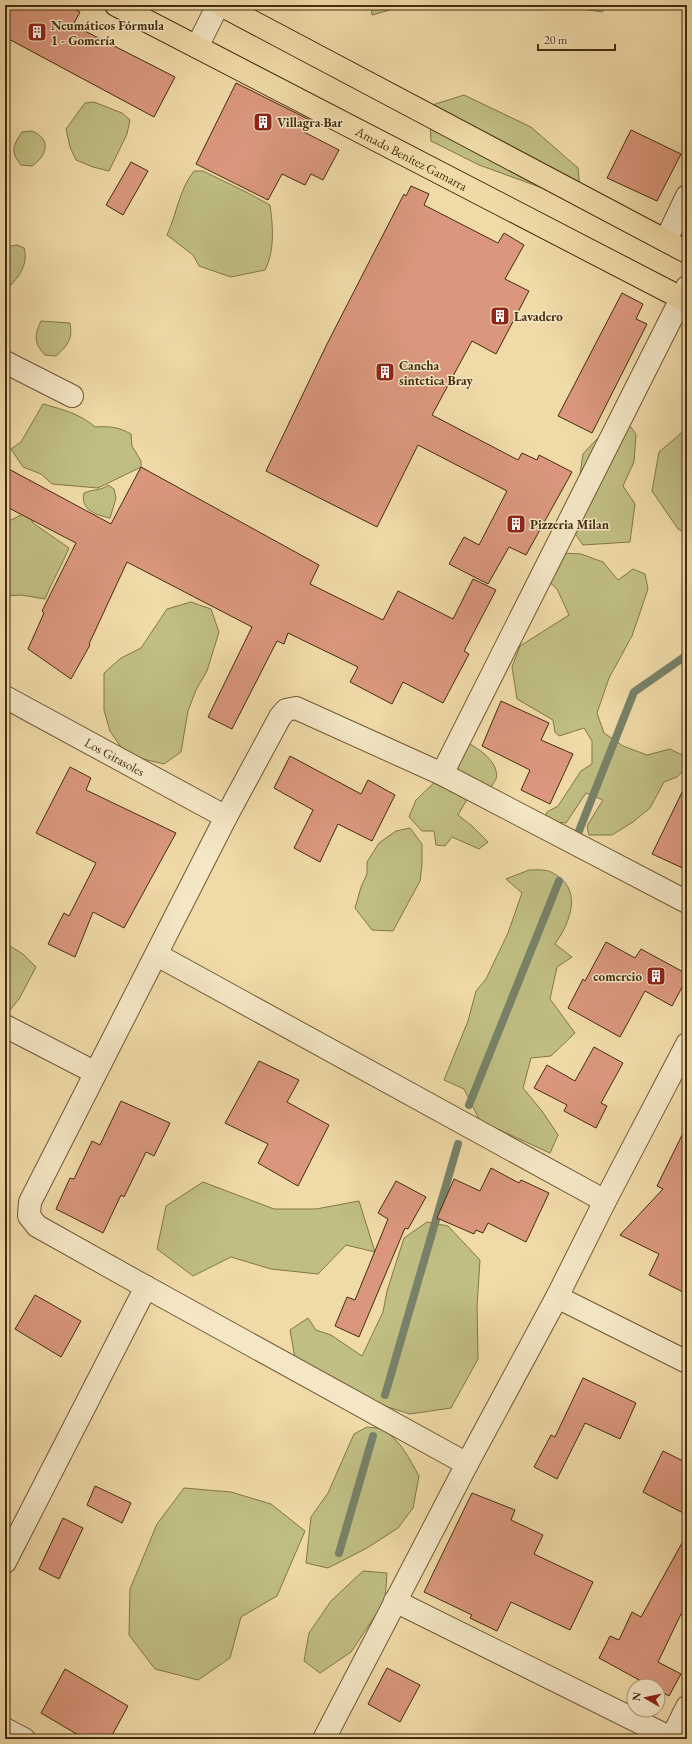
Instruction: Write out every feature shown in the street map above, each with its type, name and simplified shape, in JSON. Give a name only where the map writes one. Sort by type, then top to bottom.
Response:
[{"type":"main road","name":"Amado Benítez Gamarra","points":[[116,5],[685,296]]},
{"type":"main road","points":[[220,5],[687,252]]},
{"type":"street","points":[[197,47],[220,5]]},
{"type":"street","points":[[666,240],[687,196]]},
{"type":"street","points":[[442,774],[685,296]]},
{"type":"street","points":[[5,362],[72,396]]},
{"type":"street","name":"Los Girasoles","points":[[5,697],[226,817]]},
{"type":"street","points":[[467,1464],[146,1288],[37,1226],[29,1216],[30,1202],[94,1072],[157,955],[226,817],[280,717],[286,710],[296,708],[442,774],[687,902]]},
{"type":"street","points":[[157,955],[604,1201]]},
{"type":"street","points":[[5,1026],[94,1072]]},
{"type":"street","points":[[324,1739],[467,1464],[557,1296],[604,1201],[687,1044]]},
{"type":"street","points":[[5,1562],[146,1288]]},
{"type":"street","points":[[557,1296],[687,1362]]},
{"type":"street","points":[[395,1601],[671,1738],[687,1708]]},
{"type":"street","points":[[5,1729],[24,1739]]},
{"type":"shaded area","points":[[371,5],[400,5],[400,7],[372,15]]},
{"type":"shaded area","points":[[584,5],[609,5],[602,12],[583,9]]},
{"type":"shaded area","points":[[464,95],[531,127],[578,168],[581,202],[479,165],[431,141],[429,106]]},
{"type":"shaded area","points":[[94,102],[122,113],[130,120],[127,134],[109,171],[93,167],[76,160],[70,147],[66,129],[85,103]]},
{"type":"shaded area","points":[[32,131],[43,138],[45,143],[44,153],[32,166],[21,165],[14,152],[16,141],[22,132]]},
{"type":"shaded area","points":[[194,171],[203,171],[270,205],[272,246],[265,270],[231,277],[199,266],[193,255],[167,235],[185,186]]},
{"type":"shaded area","points":[[17,245],[24,248],[25,259],[21,272],[11,285],[5,283],[5,247]]},
{"type":"shaded area","points":[[41,321],[70,323],[71,333],[69,341],[56,356],[45,355],[37,343],[36,335]]},
{"type":"shaded area","points":[[43,404],[77,415],[95,427],[114,428],[131,434],[132,446],[141,461],[141,467],[98,488],[52,484],[41,474],[23,467],[11,449],[21,442]]},
{"type":"shaded area","points":[[630,426],[636,434],[634,462],[623,486],[635,504],[630,542],[583,545],[564,518],[577,495],[583,454],[608,427]]},
{"type":"shaded area","points":[[687,428],[687,533],[678,529],[652,491],[659,452]]},
{"type":"shaded area","points":[[108,485],[114,489],[116,498],[110,518],[90,511],[84,504],[83,499],[84,493],[103,488]]},
{"type":"shaded area","points":[[27,512],[33,523],[69,548],[45,599],[21,595],[5,596],[5,523]]},
{"type":"shaded area","points":[[545,552],[581,554],[603,562],[618,580],[633,569],[645,574],[648,589],[632,636],[609,678],[597,713],[604,733],[623,746],[647,755],[670,749],[684,756],[687,766],[677,777],[664,782],[650,808],[633,822],[612,835],[589,835],[587,826],[603,800],[586,793],[566,823],[544,821],[547,812],[558,806],[581,771],[592,764],[592,741],[584,728],[559,736],[555,732],[553,720],[517,699],[512,667],[520,646],[569,615],[557,589],[535,569]]},
{"type":"shaded area","points":[[191,602],[211,609],[219,632],[207,671],[196,690],[188,711],[181,752],[164,764],[143,759],[123,750],[110,731],[104,710],[104,673],[121,658],[141,648],[167,609]]},
{"type":"shaded area","points":[[470,744],[489,758],[495,768],[496,779],[487,793],[470,794],[458,815],[488,842],[479,849],[452,837],[445,846],[436,845],[434,831],[422,831],[409,817],[416,800],[437,780],[448,756]]},
{"type":"shaded area","points":[[410,828],[422,844],[420,881],[393,931],[372,930],[355,908],[361,887],[367,874],[367,862],[379,843],[396,831]]},
{"type":"shaded area","points":[[529,870],[543,870],[551,872],[561,879],[568,887],[571,896],[571,905],[566,925],[555,944],[572,957],[557,967],[550,999],[575,1033],[551,1056],[531,1058],[523,1088],[542,1111],[558,1135],[550,1153],[480,1121],[464,1089],[444,1080],[468,1021],[476,991],[486,979],[508,933],[522,893],[506,879]]},
{"type":"shaded area","points":[[5,943],[23,954],[36,967],[19,999],[6,1015]]},
{"type":"shaded area","points":[[203,1182],[274,1209],[316,1209],[359,1201],[375,1252],[346,1245],[318,1274],[271,1269],[231,1257],[193,1276],[157,1249],[166,1206]]},
{"type":"shaded area","points":[[427,1222],[448,1226],[480,1260],[477,1306],[478,1359],[451,1408],[410,1414],[375,1403],[295,1358],[290,1330],[308,1318],[316,1330],[331,1335],[362,1356],[383,1312],[387,1291],[404,1238]]},
{"type":"shaded area","points":[[367,1427],[379,1428],[389,1434],[404,1450],[412,1463],[419,1476],[413,1508],[398,1528],[367,1548],[328,1568],[306,1563],[311,1517],[328,1493],[354,1434]]},
{"type":"shaded area","points":[[184,1488],[231,1492],[271,1504],[305,1531],[277,1596],[241,1617],[230,1658],[198,1680],[155,1669],[129,1635],[130,1589],[157,1524]]},
{"type":"shaded area","points":[[363,1571],[387,1573],[385,1601],[351,1652],[320,1673],[304,1661],[309,1633],[331,1601]]},
{"type":"building","points":[[5,5],[67,5],[80,12],[73,25],[175,77],[154,117],[5,37]]},
{"type":"building","points":[[236,83],[310,120],[304,132],[339,150],[323,180],[311,174],[305,185],[282,174],[268,200],[196,164]]},
{"type":"building","points":[[631,130],[681,154],[657,201],[607,178]]},
{"type":"building","points":[[131,162],[148,171],[123,215],[106,205]]},
{"type":"building","name":"Cancha sintetica Bray","points":[[411,186],[429,194],[424,205],[498,243],[504,233],[524,245],[505,279],[529,291],[496,354],[472,341],[432,415],[518,460],[522,453],[537,460],[539,455],[572,472],[526,555],[509,547],[488,584],[449,564],[464,537],[479,545],[507,491],[418,445],[377,527],[266,471],[327,344],[404,194],[406,196]]},
{"type":"building","points":[[622,293],[643,304],[636,319],[647,324],[592,433],[558,416]]},
{"type":"building","points":[[5,467],[111,524],[141,467],[319,565],[310,584],[383,620],[398,591],[453,619],[473,579],[496,590],[464,651],[469,654],[443,703],[403,682],[392,704],[350,682],[358,667],[288,633],[284,644],[277,641],[232,729],[208,717],[252,627],[127,562],[89,644],[90,645],[71,679],[28,649],[44,613],[42,611],[76,543],[5,506]]},
{"type":"building","points":[[501,701],[549,723],[541,740],[573,754],[550,804],[521,790],[530,770],[482,746]]},
{"type":"building","points":[[290,756],[361,794],[368,780],[395,795],[372,841],[338,824],[320,862],[294,848],[313,810],[274,788]]},
{"type":"building","points":[[70,767],[91,778],[86,790],[176,833],[124,928],[93,912],[75,957],[48,944],[64,913],[69,916],[96,863],[36,833]]},
{"type":"building","points":[[687,782],[687,870],[652,854]]},
{"type":"building","points":[[606,942],[635,958],[641,949],[687,974],[687,978],[672,1006],[645,991],[620,1037],[568,1008],[583,979],[585,981]]},
{"type":"building","points":[[594,1047],[623,1063],[601,1103],[607,1106],[596,1128],[564,1111],[567,1105],[534,1088],[547,1065],[575,1081]]},
{"type":"building","points":[[259,1061],[299,1080],[287,1102],[329,1125],[298,1186],[258,1163],[268,1144],[225,1123]]},
{"type":"building","points":[[121,1101],[170,1123],[154,1156],[146,1152],[124,1197],[121,1195],[103,1233],[56,1209],[70,1178],[74,1179],[92,1141],[100,1145]]},
{"type":"building","points":[[687,1125],[687,1294],[649,1275],[659,1254],[620,1235],[663,1189],[657,1186]]},
{"type":"building","points":[[491,1168],[519,1183],[521,1180],[549,1193],[526,1242],[488,1223],[483,1233],[476,1230],[474,1234],[437,1218],[454,1179],[480,1191]]},
{"type":"building","points":[[396,1181],[426,1197],[408,1229],[405,1228],[359,1337],[335,1326],[347,1297],[355,1300],[388,1219],[378,1213]]},
{"type":"building","points":[[35,1295],[81,1321],[61,1357],[15,1329]]},
{"type":"building","points":[[583,1378],[636,1403],[620,1439],[585,1423],[557,1479],[534,1467],[551,1435],[555,1437]]},
{"type":"building","points":[[663,1451],[687,1463],[687,1515],[643,1492]]},
{"type":"building","points":[[95,1486],[131,1503],[122,1523],[87,1505]]},
{"type":"building","points":[[472,1493],[515,1510],[511,1520],[543,1535],[534,1554],[593,1582],[570,1630],[511,1602],[497,1631],[470,1618],[472,1615],[424,1592]]},
{"type":"building","points":[[63,1518],[83,1528],[59,1579],[39,1569]]},
{"type":"building","points":[[687,1534],[687,1618],[681,1614],[658,1662],[681,1674],[669,1696],[666,1694],[666,1678],[635,1678],[599,1658],[610,1636],[619,1640],[632,1612],[641,1617]]},
{"type":"building","points":[[387,1668],[420,1685],[400,1722],[368,1704]]},
{"type":"building","points":[[65,1669],[128,1706],[110,1739],[85,1739],[41,1713]]},
{"type":"waterway","points":[[575,841],[634,692],[687,655]]},
{"type":"waterway","points":[[469,1105],[559,881]]},
{"type":"waterway","points":[[385,1395],[458,1144]]},
{"type":"waterway","points":[[339,1553],[373,1436]]},
{"type":"place","name":"Neumáticos Fórmula 1 - Gomería","points":[[37,32]]},
{"type":"place","name":"Villagra Bar","points":[[263,122]]},
{"type":"place","name":"Lavadero","points":[[500,316]]},
{"type":"place","name":"Cancha sintetica Bray","points":[[385,372]]},
{"type":"place","name":"Pizzeria Milan","points":[[516,524]]},
{"type":"place","name":"comercio","points":[[656,976]]}]
